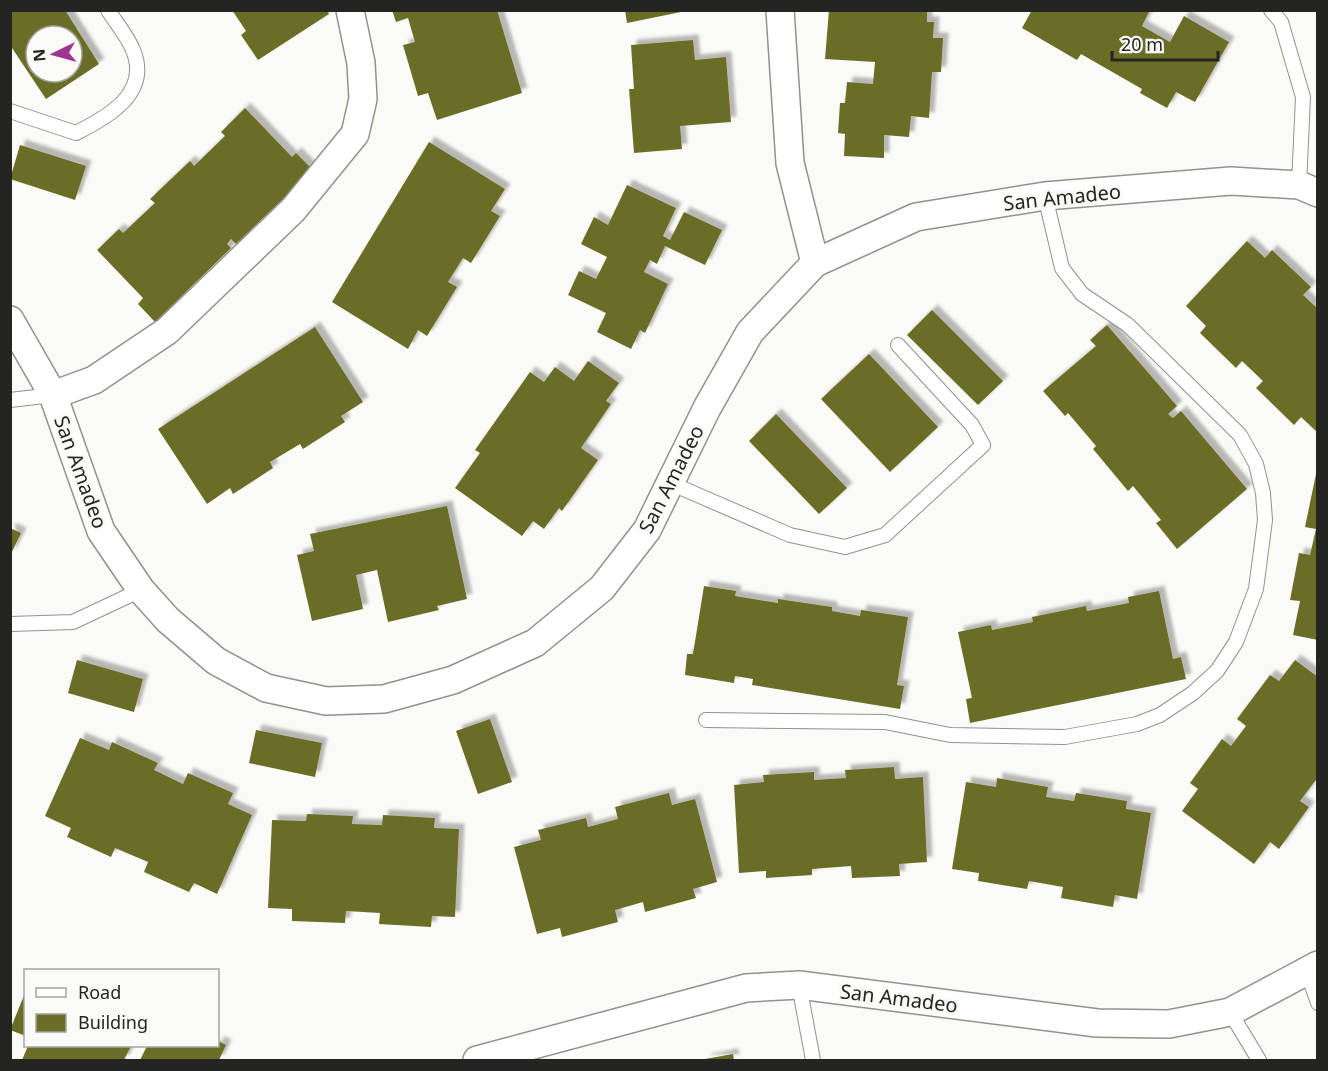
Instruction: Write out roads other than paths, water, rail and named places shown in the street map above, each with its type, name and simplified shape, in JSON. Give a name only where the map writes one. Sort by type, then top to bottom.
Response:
[{"type":"street","name":"San Amadeo","points":[[53,395],[93,380],[167,331],[293,210],[355,134],[363,99],[361,63],[350,10]]},
{"type":"street","points":[[780,10],[790,163],[815,263]]},
{"type":"street","name":"San Amadeo","points":[[10,320],[53,395],[101,531],[141,590],[168,620],[216,661],[266,688],[326,701],[384,699],[453,680],[535,643],[602,588],[647,530],[707,408],[750,332],[815,263],[916,217],[1045,196],[1231,181],[1308,189]]},
{"type":"street","name":"San Amadeo","points":[[477,1060],[746,988],[799,985],[1097,1023],[1168,1024],[1230,1012],[1312,968]]},
{"type":"lane","points":[[10,111],[76,133],[109,117],[130,94],[138,72],[133,50],[108,10]]},
{"type":"lane","points":[[1270,10],[1281,22],[1303,97],[1308,189]]},
{"type":"lane","points":[[706,720],[885,722],[950,735],[1065,737],[1137,724],[1160,715],[1193,693],[1217,672],[1236,642],[1256,589],[1265,520],[1263,493],[1256,464],[1240,435],[1128,325],[1082,294],[1062,268],[1045,196]]},
{"type":"lane","points":[[670,483],[790,535],[845,547],[885,535],[983,445],[972,425],[897,345]]},
{"type":"lane","points":[[10,400],[53,395]]},
{"type":"lane","points":[[10,624],[73,622],[141,590]]},
{"type":"lane","points":[[1312,968],[1317,1002]]},
{"type":"lane","points":[[799,985],[813,1060]]},
{"type":"lane","points":[[1230,1012],[1258,1060]]}]
